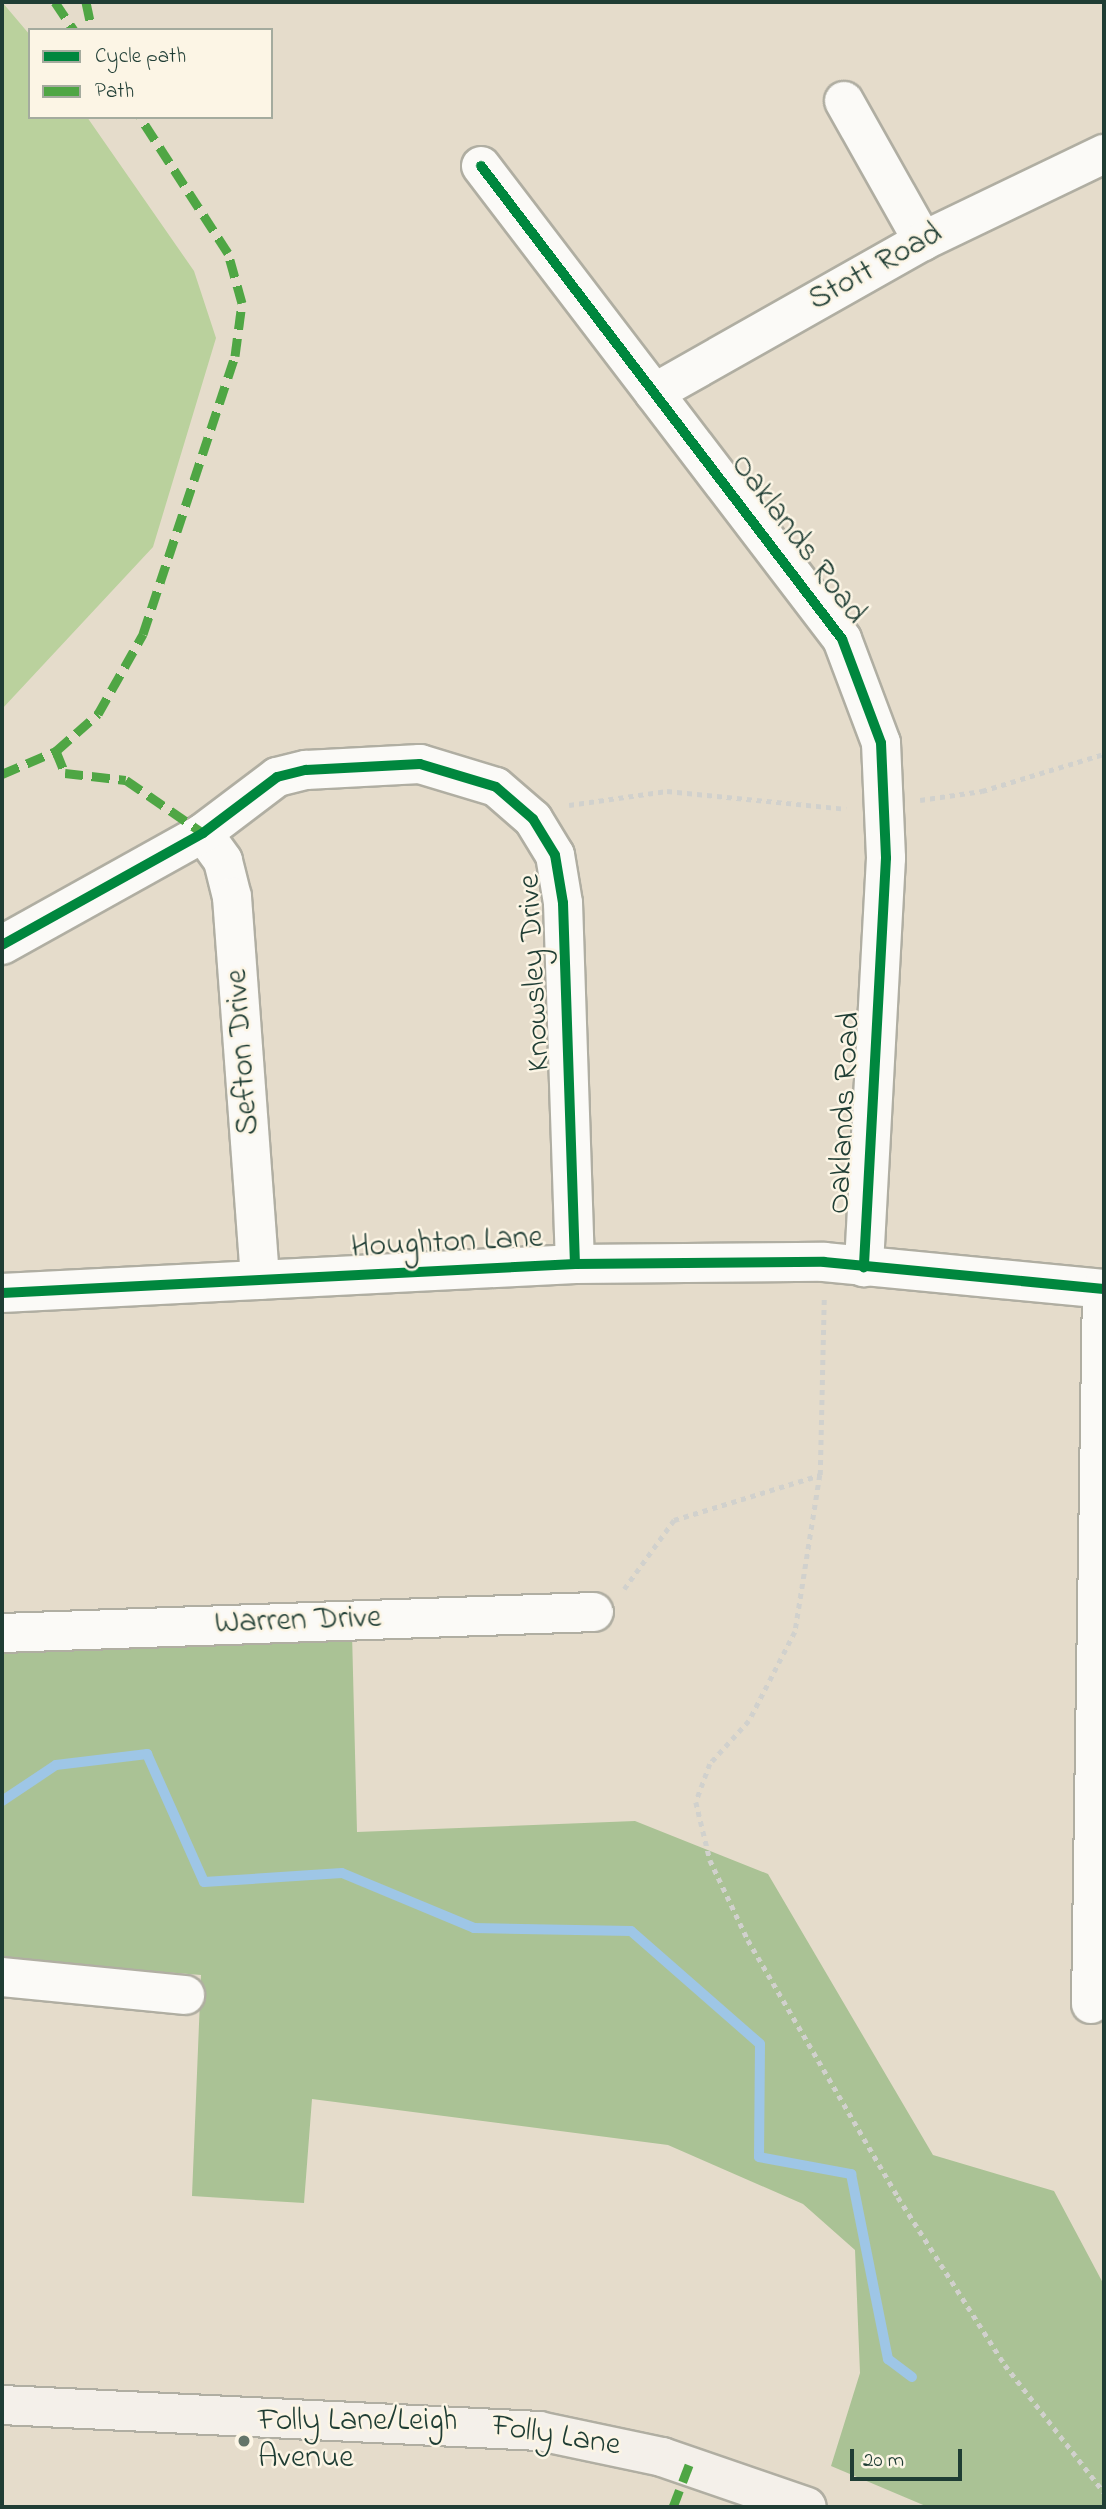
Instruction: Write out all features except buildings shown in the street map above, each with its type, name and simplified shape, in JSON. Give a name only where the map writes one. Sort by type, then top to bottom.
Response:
[{"type":"main road","name":"Folly Lane","points":[[2,2405],[528,2430],[662,2457],[807,2507]]},
{"type":"street","points":[[844,101],[923,240]]},
{"type":"street","name":"Stott Road","points":[[654,393],[923,240],[1102,160]]},
{"type":"street","name":"Oaklands Road","points":[[481,166],[842,639],[881,743],[884,805],[864,1267]]},
{"type":"street","name":"Knowsley Drive","points":[[2,945],[203,833],[277,777],[306,770],[420,764],[496,787],[533,819],[555,855],[563,903],[575,1264]]},
{"type":"street","name":"Sefton Drive","points":[[203,833],[223,861],[232,897],[260,1280]]},
{"type":"street","name":"Houghton Lane","points":[[2,1293],[575,1264],[824,1262],[1103,1289]]},
{"type":"street","points":[[1091,2004],[1103,1289]]},
{"type":"street","name":"Warren Drive","points":[[2,1633],[594,1612]]},
{"type":"street","points":[[2,1977],[185,1995]]},
{"type":"path","points":[[533,819],[571,805],[667,791],[844,809],[884,805],[982,792],[1104,754]]},
{"type":"path","points":[[824,1262],[820,1475],[795,1632],[749,1721],[710,1764],[696,1802],[710,1860],[748,1940],[898,2197],[1005,2365],[1104,2492]]},
{"type":"path","points":[[594,1612],[622,1591],[674,1520],[820,1475]]},
{"type":"green space","points":[[2,2],[28,33],[28,119],[88,119],[194,271],[216,338],[153,547],[2,709]]},
{"type":"green space","points":[[352,1633],[357,1832],[635,1821],[768,1874],[933,2155],[1054,2191],[1104,2285],[1104,2507],[928,2507],[831,2466],[860,2373],[855,2250],[803,2204],[668,2145],[312,2099],[304,2203],[192,2196],[201,1975],[2,1959],[2,1647]]},
{"type":"waterway","points":[[2,1801],[56,1765],[147,1754],[204,1882],[342,1873],[474,1928],[631,1931],[760,2044],[759,2157],[851,2174],[888,2359],[912,2377]]},
{"type":"marked path","points":[[55,2],[73,28]]},
{"type":"marked path","points":[[86,2],[92,28]]},
{"type":"marked path","points":[[56,751],[98,714],[143,634],[235,356],[242,303],[228,253],[141,119]]},
{"type":"marked path","points":[[2,774],[56,751],[65,773],[126,780],[203,833]]},
{"type":"marked path","points":[[673,2507],[689,2465]]},
{"type":"cycle path","points":[[481,166],[842,639],[881,743],[886,858],[864,1267]]},
{"type":"cycle path","points":[[2,945],[203,833],[277,777],[306,770],[420,764],[496,787],[533,819],[555,855],[563,903],[575,1264]]},
{"type":"cycle path","points":[[2,1293],[575,1264],[824,1262],[1104,1289]]},
{"type":"place","name":"Folly Lane/Leigh Avenue","points":[[244,2441]]}]
